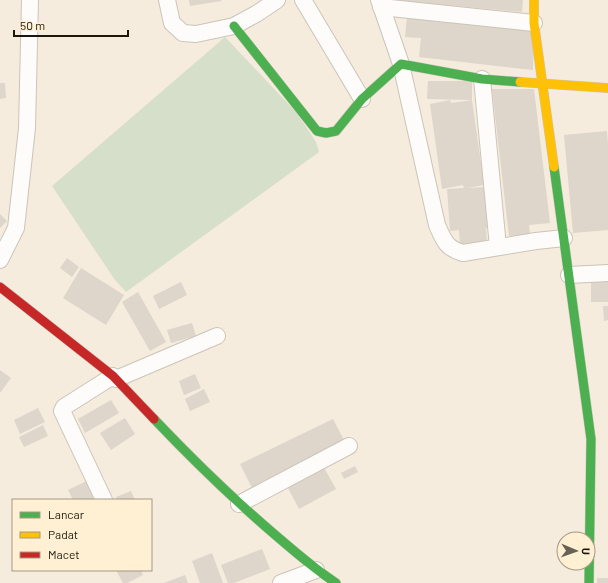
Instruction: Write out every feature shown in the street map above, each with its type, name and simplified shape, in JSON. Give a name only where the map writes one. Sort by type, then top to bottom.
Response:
[{"type":"street","points":[[0,260],[16,228],[27,128],[30,0]]},
{"type":"street","points":[[167,0],[172,23],[183,33],[196,34],[234,26],[277,0]]},
{"type":"street","points":[[303,0],[362,99]]},
{"type":"street","points":[[534,0],[534,23],[591,439],[589,583]]},
{"type":"street","points":[[534,23],[380,4],[401,64],[437,226],[443,239],[452,250],[463,253],[564,238]]},
{"type":"street","points":[[234,26],[317,131],[326,133],[336,131],[362,99],[401,64]]},
{"type":"street","points":[[401,64],[482,79],[608,88]]},
{"type":"street","points":[[482,79],[498,247]]},
{"type":"street","points":[[569,275],[608,273]]},
{"type":"street","points":[[0,287],[115,377],[195,462],[239,504],[316,570],[336,583]]},
{"type":"street","points":[[104,499],[62,410],[64,407],[115,377],[217,336]]},
{"type":"street","points":[[239,504],[350,446]]},
{"type":"street","points":[[281,583],[316,570]]},
{"type":"green space","points":[[225,37],[297,113],[316,142],[319,152],[126,292],[115,280],[52,186]]},
{"type":"building","points":[[189,0],[221,0],[221,1],[190,6]]},
{"type":"building","points":[[404,0],[523,0],[522,12]]},
{"type":"building","points":[[407,17],[534,31],[533,70],[419,57],[421,38],[405,37]]},
{"type":"building","points":[[428,81],[472,81],[472,100],[427,99]]},
{"type":"building","points":[[0,83],[5,83],[6,98],[0,99]]},
{"type":"building","points":[[492,89],[534,89],[550,223],[529,225],[530,234],[509,236]]},
{"type":"building","points":[[450,100],[451,103],[472,100],[484,185],[467,188],[485,187],[488,228],[486,228],[487,244],[460,246],[459,230],[450,231],[447,189],[464,188],[463,185],[442,189],[430,104]]},
{"type":"building","points":[[607,131],[608,230],[573,233],[564,135]]},
{"type":"building","points":[[0,214],[7,221],[0,228]]},
{"type":"building","points":[[67,258],[79,267],[72,277],[60,268]]},
{"type":"building","points":[[81,268],[124,295],[106,325],[63,298]]},
{"type":"building","points":[[591,278],[608,278],[608,302],[591,302]]},
{"type":"building","points":[[181,282],[187,295],[159,309],[153,296]]},
{"type":"building","points":[[138,292],[166,342],[150,351],[122,302]]},
{"type":"building","points":[[603,306],[608,306],[608,320],[604,321]]},
{"type":"building","points":[[192,323],[196,336],[171,343],[167,330]]},
{"type":"building","points":[[0,370],[11,378],[0,393]]},
{"type":"building","points":[[195,374],[201,388],[184,395],[179,381]]},
{"type":"building","points":[[204,389],[210,402],[190,411],[185,399]]},
{"type":"building","points":[[111,400],[119,413],[85,433],[78,419]]},
{"type":"building","points":[[38,408],[45,422],[20,434],[14,420]]},
{"type":"building","points":[[125,418],[135,434],[111,450],[100,433]]},
{"type":"building","points":[[333,419],[345,442],[252,488],[240,464]]},
{"type":"building","points":[[43,425],[48,436],[24,447],[19,437]]},
{"type":"building","points":[[323,466],[336,489],[299,509],[287,486]]},
{"type":"building","points":[[355,466],[358,472],[344,479],[341,473]]},
{"type":"building","points":[[89,480],[97,497],[92,499],[72,499],[68,490]]},
{"type":"building","points":[[131,491],[135,499],[117,499],[116,497]]},
{"type":"building","points":[[262,549],[270,569],[234,583],[228,583],[221,565]]},
{"type":"building","points":[[212,553],[223,583],[200,583],[192,561]]},
{"type":"building","points":[[117,571],[141,571],[143,575],[127,583],[123,583]]},
{"type":"building","points":[[185,575],[188,583],[164,583]]},
{"type":"building","points":[[597,578],[608,578],[608,583],[597,583]]},
{"type":"traffic: fast","points":[[234,26],[317,131],[326,133],[336,131],[362,99],[401,64],[482,79],[520,82]]},
{"type":"traffic: fast","points":[[554,167],[591,439],[589,583]]},
{"type":"traffic: fast","points":[[154,419],[242,506],[304,559],[336,583]]},
{"type":"traffic: slow","points":[[534,0],[534,23],[554,167]]},
{"type":"traffic: slow","points":[[520,82],[608,88]]},
{"type":"traffic: jam","points":[[0,287],[113,376],[154,419]]}]
